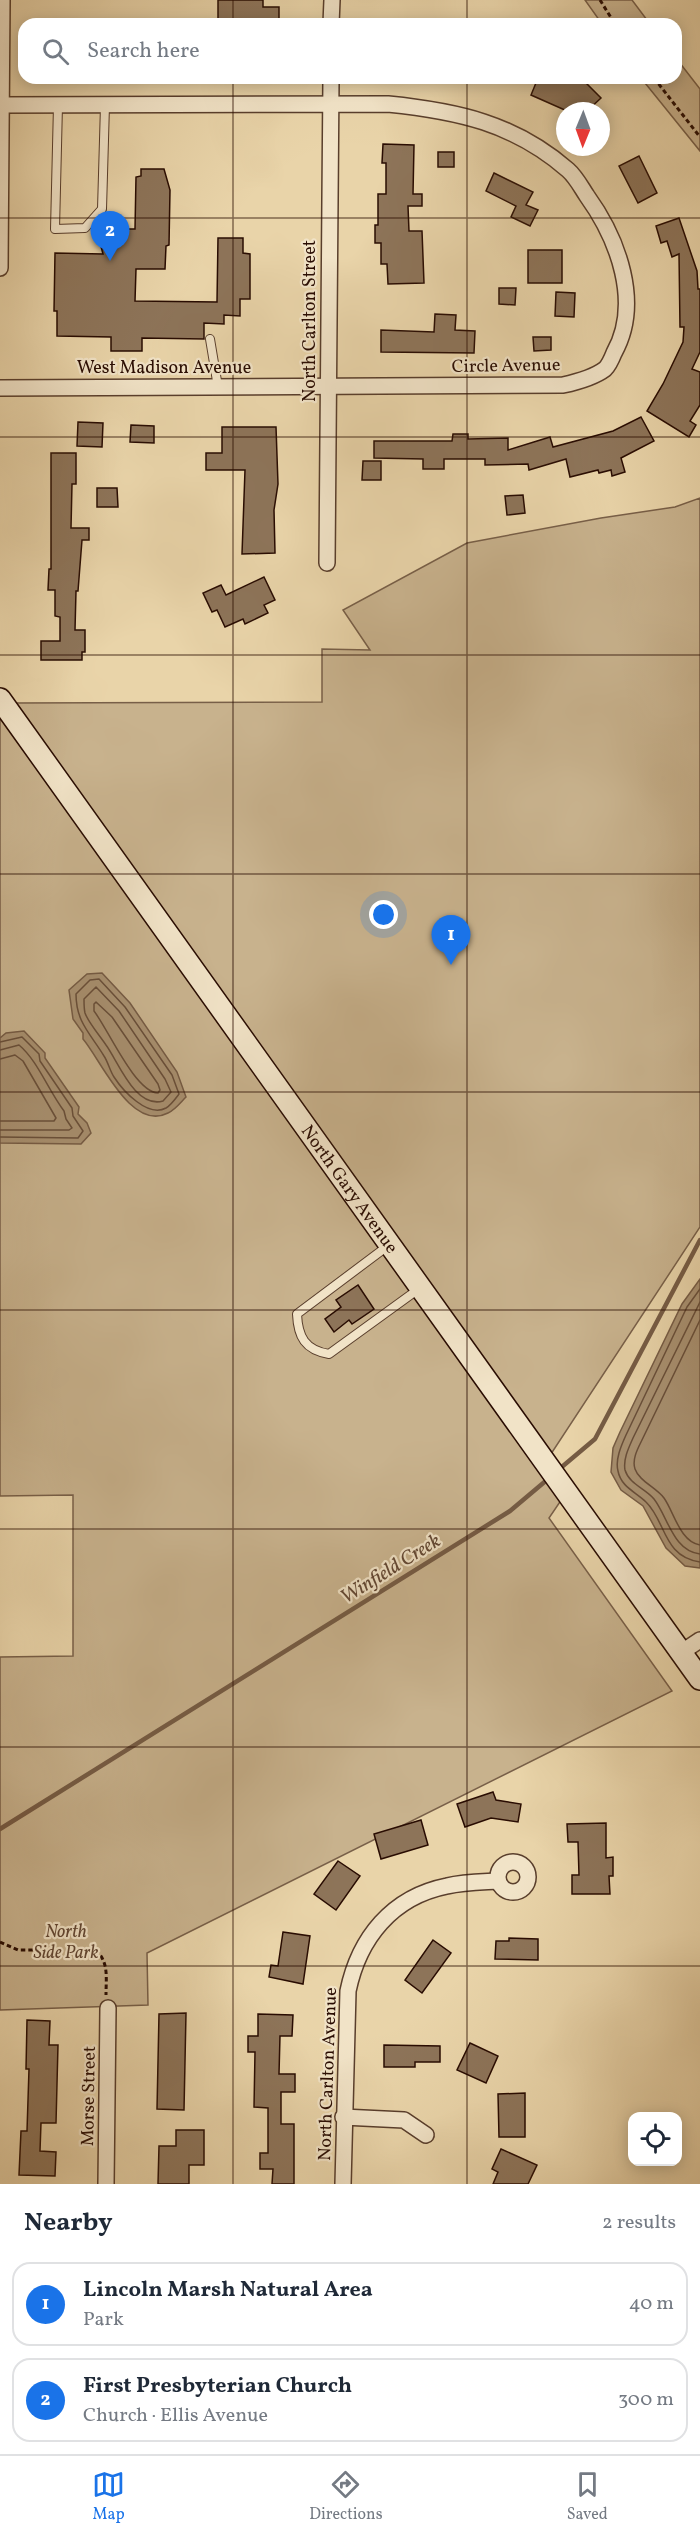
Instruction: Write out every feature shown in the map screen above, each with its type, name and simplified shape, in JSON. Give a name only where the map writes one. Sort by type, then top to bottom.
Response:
[{"type":"street","points":[[0,268],[2,0]]},
{"type":"street","points":[[331,18],[332,0]]},
{"type":"street","name":"North Carlton Street","points":[[327,564],[331,84]]},
{"type":"street","name":"Circle Avenue","points":[[1,105],[388,104],[443,111],[494,124],[534,144],[570,172],[597,210],[618,255],[626,294],[623,334],[606,368],[578,382],[563,385],[328,386]]},
{"type":"street","name":"West Madison Avenue","points":[[0,388],[328,386]]},
{"type":"street","name":"North Gary Avenue","points":[[0,699],[700,1679]]},
{"type":"street","points":[[682,1652],[700,1640]]},
{"type":"street","name":"North Carlton Avenue","points":[[343,2184],[348,1991],[355,1964],[362,1949],[382,1919],[424,1893],[447,1886],[498,1881]]},
{"type":"street","name":"Morse Street","points":[[106,2184],[108,2008]]},
{"type":"street","points":[[343,2117],[404,2120],[426,2135]]},
{"type":"lane","points":[[58,105],[55,229],[85,228],[102,209],[105,105]]},
{"type":"lane","points":[[210,339],[218,387]]},
{"type":"lane","points":[[390,1244],[297,1314],[301,1339],[317,1352],[329,1354],[421,1288]]},
{"type":"path","points":[[600,0],[611,18]]},
{"type":"path","points":[[659,84],[700,137]]},
{"type":"path","points":[[0,1942],[18,1950],[96,1950],[103,1958],[106,1969],[105,2005],[108,2008]]},
{"type":"green space","points":[[585,0],[632,0],[646,18],[598,18]]},
{"type":"green space","points":[[682,66],[700,89],[700,151],[646,84],[682,84]]},
{"type":"green space","name":"North Side Park","points":[[700,498],[700,1227],[545,1463],[566,1493],[549,1518],[672,1691],[147,1953],[148,2005],[0,2010],[0,1657],[73,1656],[73,1495],[0,1496],[0,721],[12,703],[322,702],[322,649],[370,650],[343,610],[467,543],[675,507]]},
{"type":"water","points":[[102,973],[130,1003],[177,1072],[186,1097],[168,1113],[154,1116],[142,1112],[130,1103],[108,1077],[73,1019],[69,990],[87,974]]},
{"type":"water","points":[[24,1031],[45,1053],[45,1058],[79,1107],[78,1114],[87,1123],[91,1133],[81,1144],[0,1143],[0,1038],[6,1033]]},
{"type":"water","points":[[700,1279],[700,1568],[685,1566],[666,1548],[643,1506],[621,1490],[611,1472],[613,1448],[620,1432],[682,1304]]},
{"type":"building","points":[[218,0],[263,0],[263,7],[279,7],[279,18],[218,18]]},
{"type":"building","points":[[536,84],[587,84],[601,98],[597,102],[556,102],[556,106],[531,95]]},
{"type":"building","points":[[383,144],[414,145],[413,194],[422,194],[422,206],[408,206],[409,231],[422,231],[424,283],[388,284],[387,264],[381,264],[381,243],[375,243],[375,225],[378,225],[378,194],[386,194],[386,163],[382,163]]},
{"type":"building","points":[[438,152],[454,152],[454,167],[438,167]]},
{"type":"building","points":[[639,156],[657,193],[638,203],[619,166]]},
{"type":"building","points":[[141,169],[164,169],[170,190],[169,245],[166,246],[165,269],[136,269],[135,301],[217,302],[218,238],[243,238],[243,253],[250,254],[250,299],[240,299],[240,316],[224,315],[224,324],[204,323],[204,339],[142,338],[142,351],[111,351],[111,337],[57,336],[57,311],[54,311],[55,253],[103,254],[98,235],[122,229],[135,229],[136,177],[141,176]]},
{"type":"building","points":[[494,173],[533,192],[526,205],[538,210],[530,226],[511,217],[516,206],[486,191]]},
{"type":"building","points":[[679,218],[697,271],[698,289],[700,289],[700,352],[692,369],[700,372],[700,405],[690,421],[696,425],[689,437],[647,411],[683,342],[684,327],[680,327],[679,254],[672,257],[667,241],[661,243],[656,226]]},
{"type":"building","points":[[528,250],[562,250],[562,283],[528,283]]},
{"type":"building","points":[[499,288],[516,288],[515,305],[499,304]]},
{"type":"building","points":[[556,292],[575,293],[574,317],[555,316]]},
{"type":"building","points":[[435,314],[456,315],[455,330],[475,331],[474,353],[381,352],[381,330],[434,332]]},
{"type":"building","points":[[533,337],[551,337],[551,350],[534,351]]},
{"type":"building","points":[[641,417],[654,441],[621,458],[625,472],[612,476],[611,470],[599,473],[598,470],[570,477],[566,459],[529,470],[528,464],[485,465],[485,459],[444,459],[444,469],[423,469],[423,459],[374,458],[374,441],[452,441],[453,434],[468,434],[468,439],[508,438],[508,450],[550,437],[553,447],[613,431]]},
{"type":"building","points":[[78,422],[103,423],[102,447],[77,446]]},
{"type":"building","points":[[131,425],[154,426],[154,443],[130,442]]},
{"type":"building","points":[[222,427],[276,427],[278,484],[274,510],[275,553],[242,554],[245,470],[206,470],[206,453],[222,453]]},
{"type":"building","points":[[51,453],[76,453],[76,484],[72,484],[71,528],[89,528],[89,540],[82,540],[78,591],[76,591],[75,630],[85,630],[85,652],[82,652],[82,660],[41,660],[41,641],[60,641],[60,617],[55,616],[55,590],[48,590],[49,569],[51,569]]},
{"type":"building","points":[[363,461],[381,461],[381,480],[362,480]]},
{"type":"building","points":[[97,488],[117,488],[118,507],[97,507]]},
{"type":"building","points":[[523,495],[525,513],[507,515],[505,496]]},
{"type":"building","points":[[264,577],[275,600],[264,605],[268,613],[245,624],[243,619],[225,627],[217,610],[212,612],[203,593],[221,585],[226,595]]},
{"type":"building","points":[[358,1285],[374,1309],[352,1324],[349,1320],[334,1332],[325,1319],[341,1307],[336,1300]]},
{"type":"building","points":[[493,1792],[496,1800],[521,1804],[518,1822],[491,1818],[465,1827],[457,1804]]},
{"type":"building","points":[[421,1820],[428,1845],[381,1859],[374,1834]]},
{"type":"building","points":[[606,1823],[606,1858],[613,1857],[613,1876],[609,1876],[610,1894],[572,1894],[572,1875],[579,1875],[578,1842],[568,1842],[567,1824]]},
{"type":"building","points":[[338,1861],[360,1876],[336,1910],[314,1894]]},
{"type":"building","points":[[283,1932],[310,1936],[303,1984],[269,1977],[271,1965],[278,1966]]},
{"type":"building","points":[[509,1938],[538,1939],[538,1960],[495,1959],[496,1941],[509,1941]]},
{"type":"building","points":[[433,1940],[451,1953],[422,1993],[405,1980]]},
{"type":"building","points":[[186,2013],[184,2110],[157,2109],[159,2014]]},
{"type":"building","points":[[258,2014],[293,2015],[292,2036],[280,2036],[279,2074],[295,2074],[295,2092],[281,2092],[281,2124],[294,2124],[294,2184],[272,2184],[273,2169],[260,2169],[260,2153],[268,2153],[268,2108],[254,2107],[255,2052],[248,2052],[248,2036],[258,2036]]},
{"type":"building","points":[[27,2020],[50,2021],[49,2045],[58,2045],[56,2123],[41,2123],[40,2151],[56,2152],[55,2176],[19,2175],[21,2131],[27,2131],[29,2069],[26,2069]]},
{"type":"building","points":[[470,2043],[498,2056],[486,2083],[457,2070]]},
{"type":"building","points":[[384,2045],[440,2046],[440,2062],[415,2062],[415,2067],[384,2067]]},
{"type":"building","points":[[525,2093],[525,2137],[499,2137],[498,2094]]},
{"type":"building","points":[[176,2130],[204,2130],[204,2165],[189,2165],[189,2184],[158,2184],[159,2146],[176,2146]]},
{"type":"building","points":[[501,2149],[537,2165],[528,2184],[493,2184],[498,2172],[492,2169]]},
{"type":"waterway","name":"Winfield Creek","points":[[557,1471],[595,1439],[700,1240]]},
{"type":"waterway","name":"Winfield Creek","points":[[0,1829],[510,1511],[548,1479]]},
{"type":"place","name":"First Presbyterian Church","points":[[110,261]]},
{"type":"place","name":"Lincoln Marsh Natural Area","points":[[451,965]]}]
